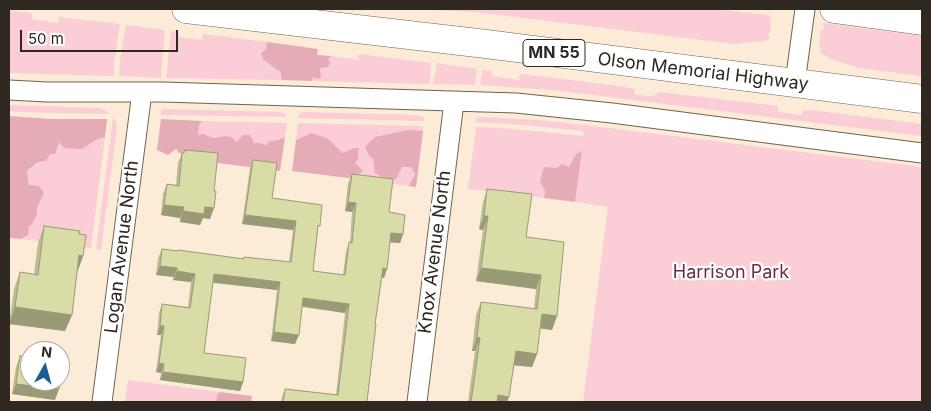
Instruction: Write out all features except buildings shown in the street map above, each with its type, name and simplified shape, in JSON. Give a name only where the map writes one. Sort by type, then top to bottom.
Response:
[{"type":"main road","name":"Olson Memorial Highway","points":[[186,9],[922,99]]},
{"type":"main road","points":[[834,9],[922,21]]},
{"type":"street","points":[[794,83],[805,9]]},
{"type":"street","points":[[9,90],[516,103],[922,153]]},
{"type":"street","name":"Logan Avenue North","points":[[102,402],[142,92]]},
{"type":"street","name":"Knox Avenue North","points":[[417,402],[454,102]]},
{"type":"green space","points":[[409,9],[715,9],[772,17],[768,34],[770,39],[734,44],[475,12]]},
{"type":"green space","points":[[9,11],[32,13],[32,19],[58,23],[59,17],[120,24],[114,76],[9,73]]},
{"type":"green space","points":[[823,23],[922,36],[922,76],[859,68],[831,59],[819,52],[822,48],[819,46],[821,31],[824,28]]},
{"type":"green space","points":[[126,25],[165,30],[161,78],[119,76]]},
{"type":"green space","points":[[171,31],[179,32],[179,37],[202,40],[203,34],[267,42],[265,60],[280,71],[282,80],[166,78]]},
{"type":"green space","points":[[359,54],[431,63],[430,81],[428,84],[312,81],[313,77],[321,76],[320,68],[331,56],[358,60]]},
{"type":"green space","points":[[436,63],[477,69],[475,85],[433,84]]},
{"type":"green space","points":[[482,70],[492,71],[492,76],[519,80],[520,74],[522,74],[620,86],[634,89],[634,93],[637,95],[650,96],[656,95],[659,92],[778,106],[778,112],[802,115],[804,110],[812,110],[922,124],[922,136],[552,90],[480,85]]},
{"type":"green space","points":[[9,105],[100,108],[108,112],[108,114],[19,112],[9,111]]},
{"type":"green space","points":[[164,109],[281,112],[286,117],[161,115],[161,111]]},
{"type":"green space","points":[[303,112],[414,115],[423,117],[424,121],[298,118],[299,114]]},
{"type":"green space","name":"Harrison Park","points":[[477,118],[585,125],[922,167],[922,402],[583,402],[608,207],[575,202],[582,151],[576,154],[569,167],[545,190],[544,198],[468,189],[476,127],[583,136],[584,131],[476,122]]},
{"type":"green space","points":[[113,119],[115,119],[117,127],[101,250],[96,249]]},
{"type":"green space","points":[[202,121],[287,123],[285,137],[270,141],[267,145],[237,142],[224,136],[214,138],[207,135],[197,135],[199,124]]},
{"type":"green space","points":[[298,123],[423,126],[423,131],[408,130],[389,134],[373,157],[399,172],[402,167],[411,167],[415,174],[409,186],[356,179],[355,163],[358,158],[359,148],[353,148],[343,153],[327,138],[311,133],[296,140]]},
{"type":"green space","points":[[105,137],[91,248],[21,239],[28,235],[29,226],[36,215],[44,193],[29,185],[27,171],[50,154],[59,142],[81,149]]},
{"type":"green space","points":[[128,380],[220,392],[217,395],[216,402],[125,402]]},
{"type":"shaded area","points":[[267,42],[318,49],[317,55],[331,56],[328,59],[330,63],[328,67],[320,68],[321,76],[319,79],[313,77],[312,81],[282,80],[280,71],[263,59],[261,53],[266,49]]},
{"type":"shaded area","points":[[9,116],[51,119],[107,119],[105,137],[96,140],[82,149],[64,148],[59,142],[55,154],[50,154],[46,161],[38,162],[27,171],[29,185],[39,186],[44,193],[37,208],[37,214],[29,226],[28,235],[21,239],[9,238]]},
{"type":"shaded area","points":[[161,119],[202,121],[199,125],[198,135],[203,134],[214,138],[231,137],[237,142],[243,135],[250,135],[254,143],[266,145],[270,141],[285,137],[280,171],[194,160],[186,154],[179,153],[176,149],[168,155],[157,150]]},
{"type":"shaded area","points":[[408,130],[423,131],[416,187],[409,186],[415,174],[411,167],[402,167],[396,179],[386,179],[375,173],[373,158],[370,157],[365,147],[375,137]]},
{"type":"shaded area","points":[[311,133],[327,138],[343,153],[353,148],[359,148],[358,159],[355,163],[363,171],[357,175],[356,179],[292,171],[296,140]]},
{"type":"shaded area","points":[[582,151],[575,202],[544,198],[545,190],[540,182],[544,167],[557,168],[562,164],[569,167],[576,154]]},
{"type":"shaded area","points":[[220,392],[252,396],[251,402],[216,402],[217,395]]}]
